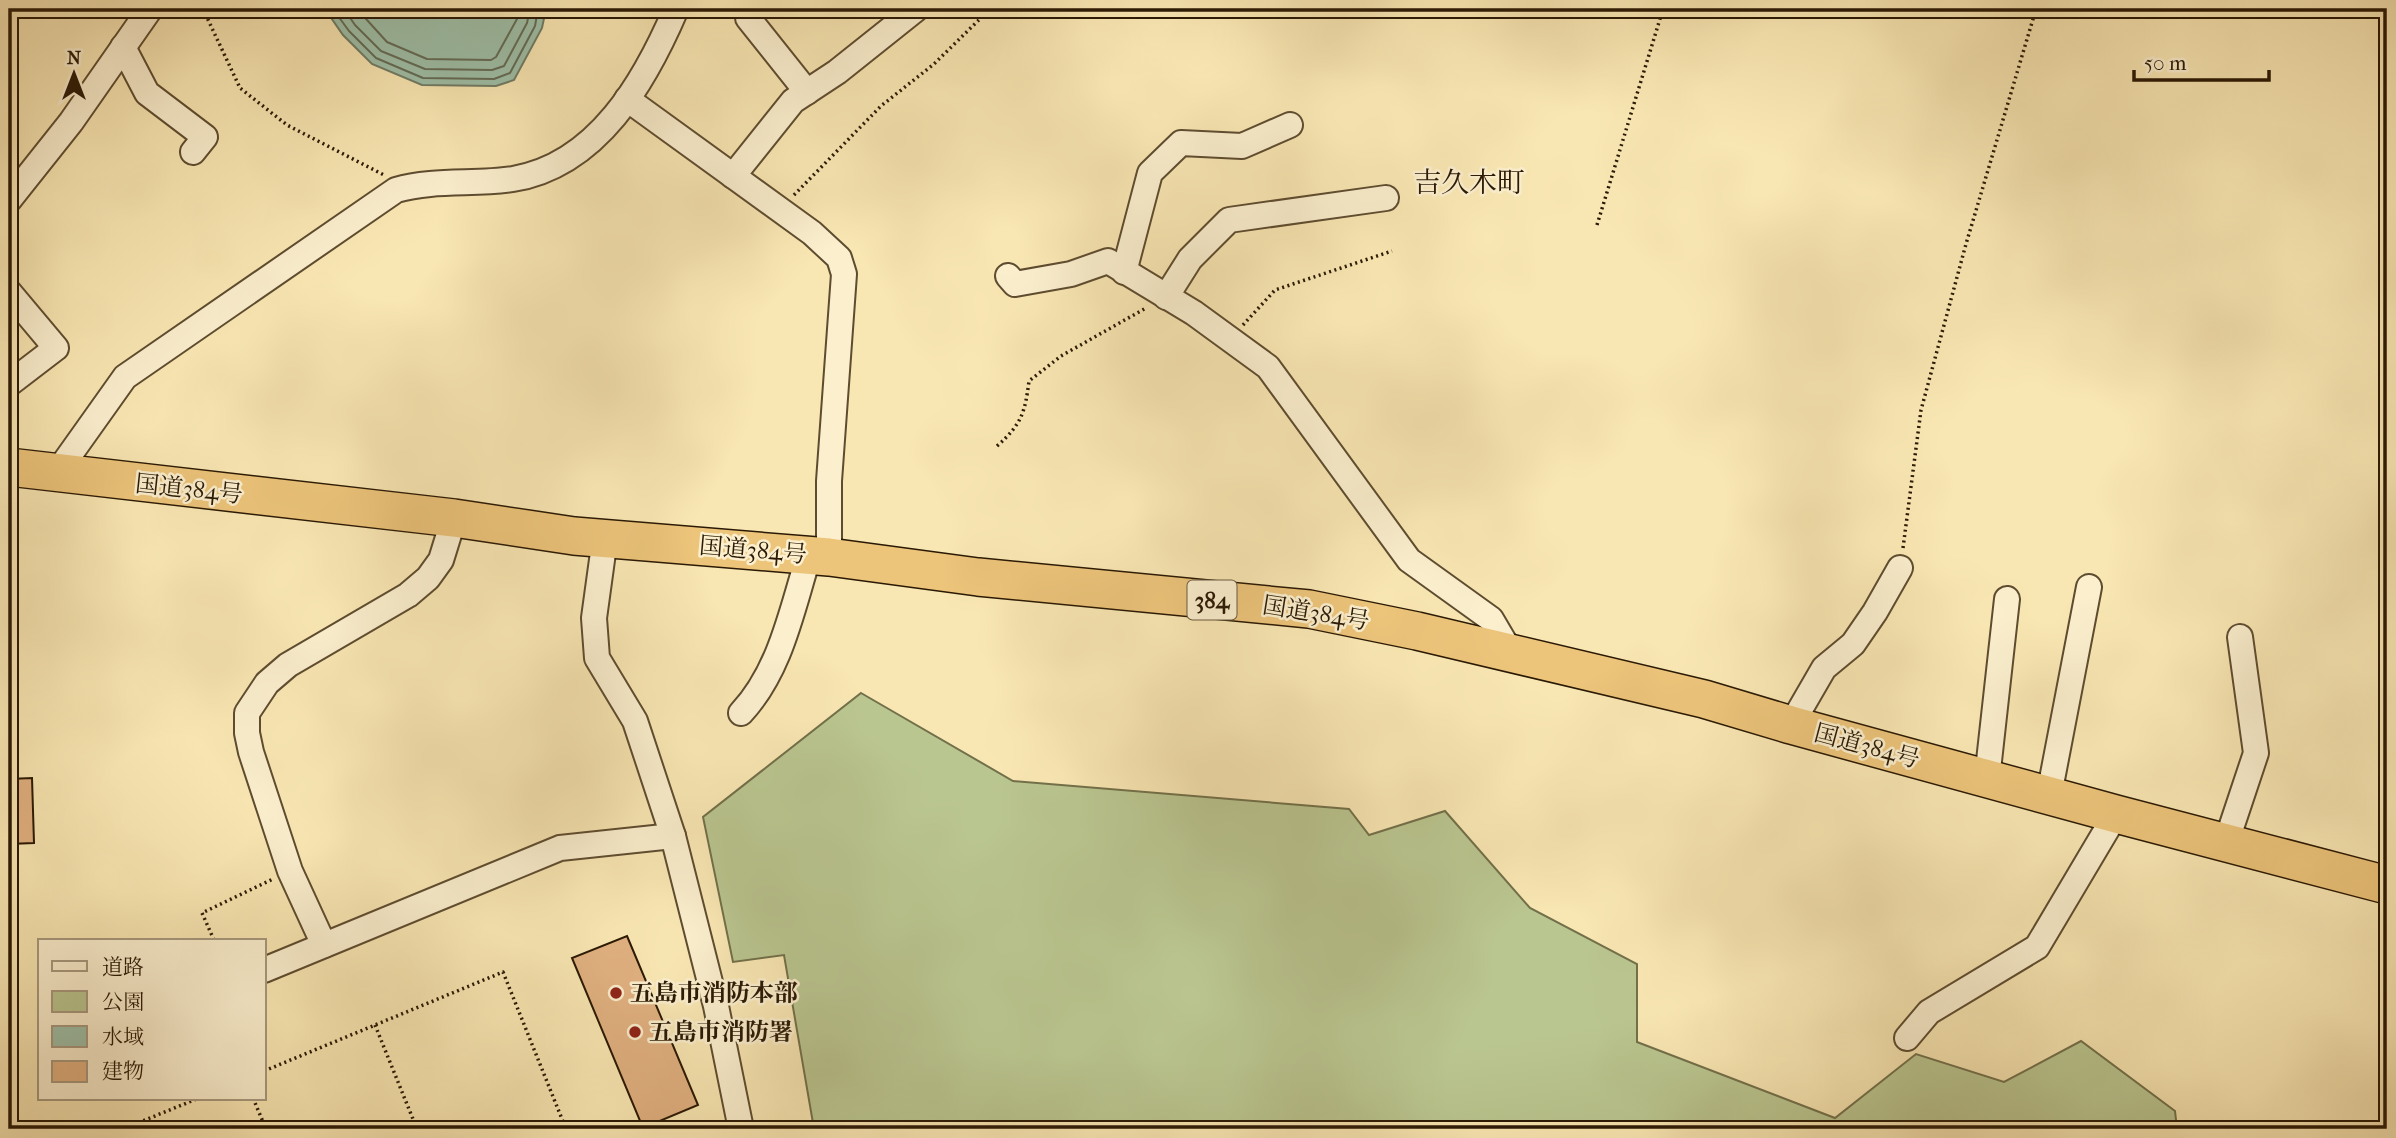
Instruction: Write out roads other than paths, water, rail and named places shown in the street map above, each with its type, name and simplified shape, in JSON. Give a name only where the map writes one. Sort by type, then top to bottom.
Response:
[{"type":"highway","name":"国道384号","points":[[9,467],[454,518],[574,536],[819,556],[978,577],[1309,609],[1704,699],[1987,779],[2387,885]]},
{"type":"street","points":[[9,200],[71,121],[150,9]]},
{"type":"street","points":[[56,474],[125,377],[396,190],[513,178],[545,170],[577,153],[600,133],[627,99],[659,48],[676,9]]},
{"type":"street","points":[[733,176],[793,100],[837,72],[916,9]]},
{"type":"street","points":[[748,18],[807,92]]},
{"type":"street","points":[[123,47],[147,93],[205,137],[193,152]]},
{"type":"street","points":[[627,99],[812,233],[839,258],[844,274],[829,481],[819,556],[779,654],[752,701],[741,713]]},
{"type":"street","points":[[1124,272],[1150,173],[1181,143],[1242,146],[1290,125]]},
{"type":"street","points":[[1166,296],[1190,259],[1229,220],[1386,198]]},
{"type":"street","points":[[1008,275],[1015,284],[1070,274],[1108,261],[1194,313],[1268,367],[1409,560],[1491,619],[1511,653]]},
{"type":"street","points":[[9,292],[56,348],[9,384]]},
{"type":"street","points":[[324,945],[290,871],[251,752],[247,713],[267,683],[288,664],[408,595],[428,578],[441,560],[454,518]]},
{"type":"street","points":[[605,538],[594,618],[597,658],[635,721],[673,836],[716,1006],[741,1129]]},
{"type":"street","points":[[1791,725],[1824,668],[1853,644],[1900,568]]},
{"type":"street","points":[[2049,795],[2089,587]]},
{"type":"street","points":[[1987,779],[2007,599]]},
{"type":"street","points":[[2226,844],[2256,753],[2240,637]]},
{"type":"street","points":[[1907,1038],[1929,1012],[2036,947],[2116,814]]},
{"type":"street","points":[[266,969],[560,848],[673,836]]},
{"type":"water","points":[[325,9],[546,9],[542,28],[514,80],[496,86],[422,85],[372,64],[343,35]]},
{"type":"place","name":"五島市消防本部","points":[[616,993]]},
{"type":"place","name":"五島市消防署","points":[[635,1032]]},
{"type":"district","name":"吉久木町","points":[[1469,182]]}]
